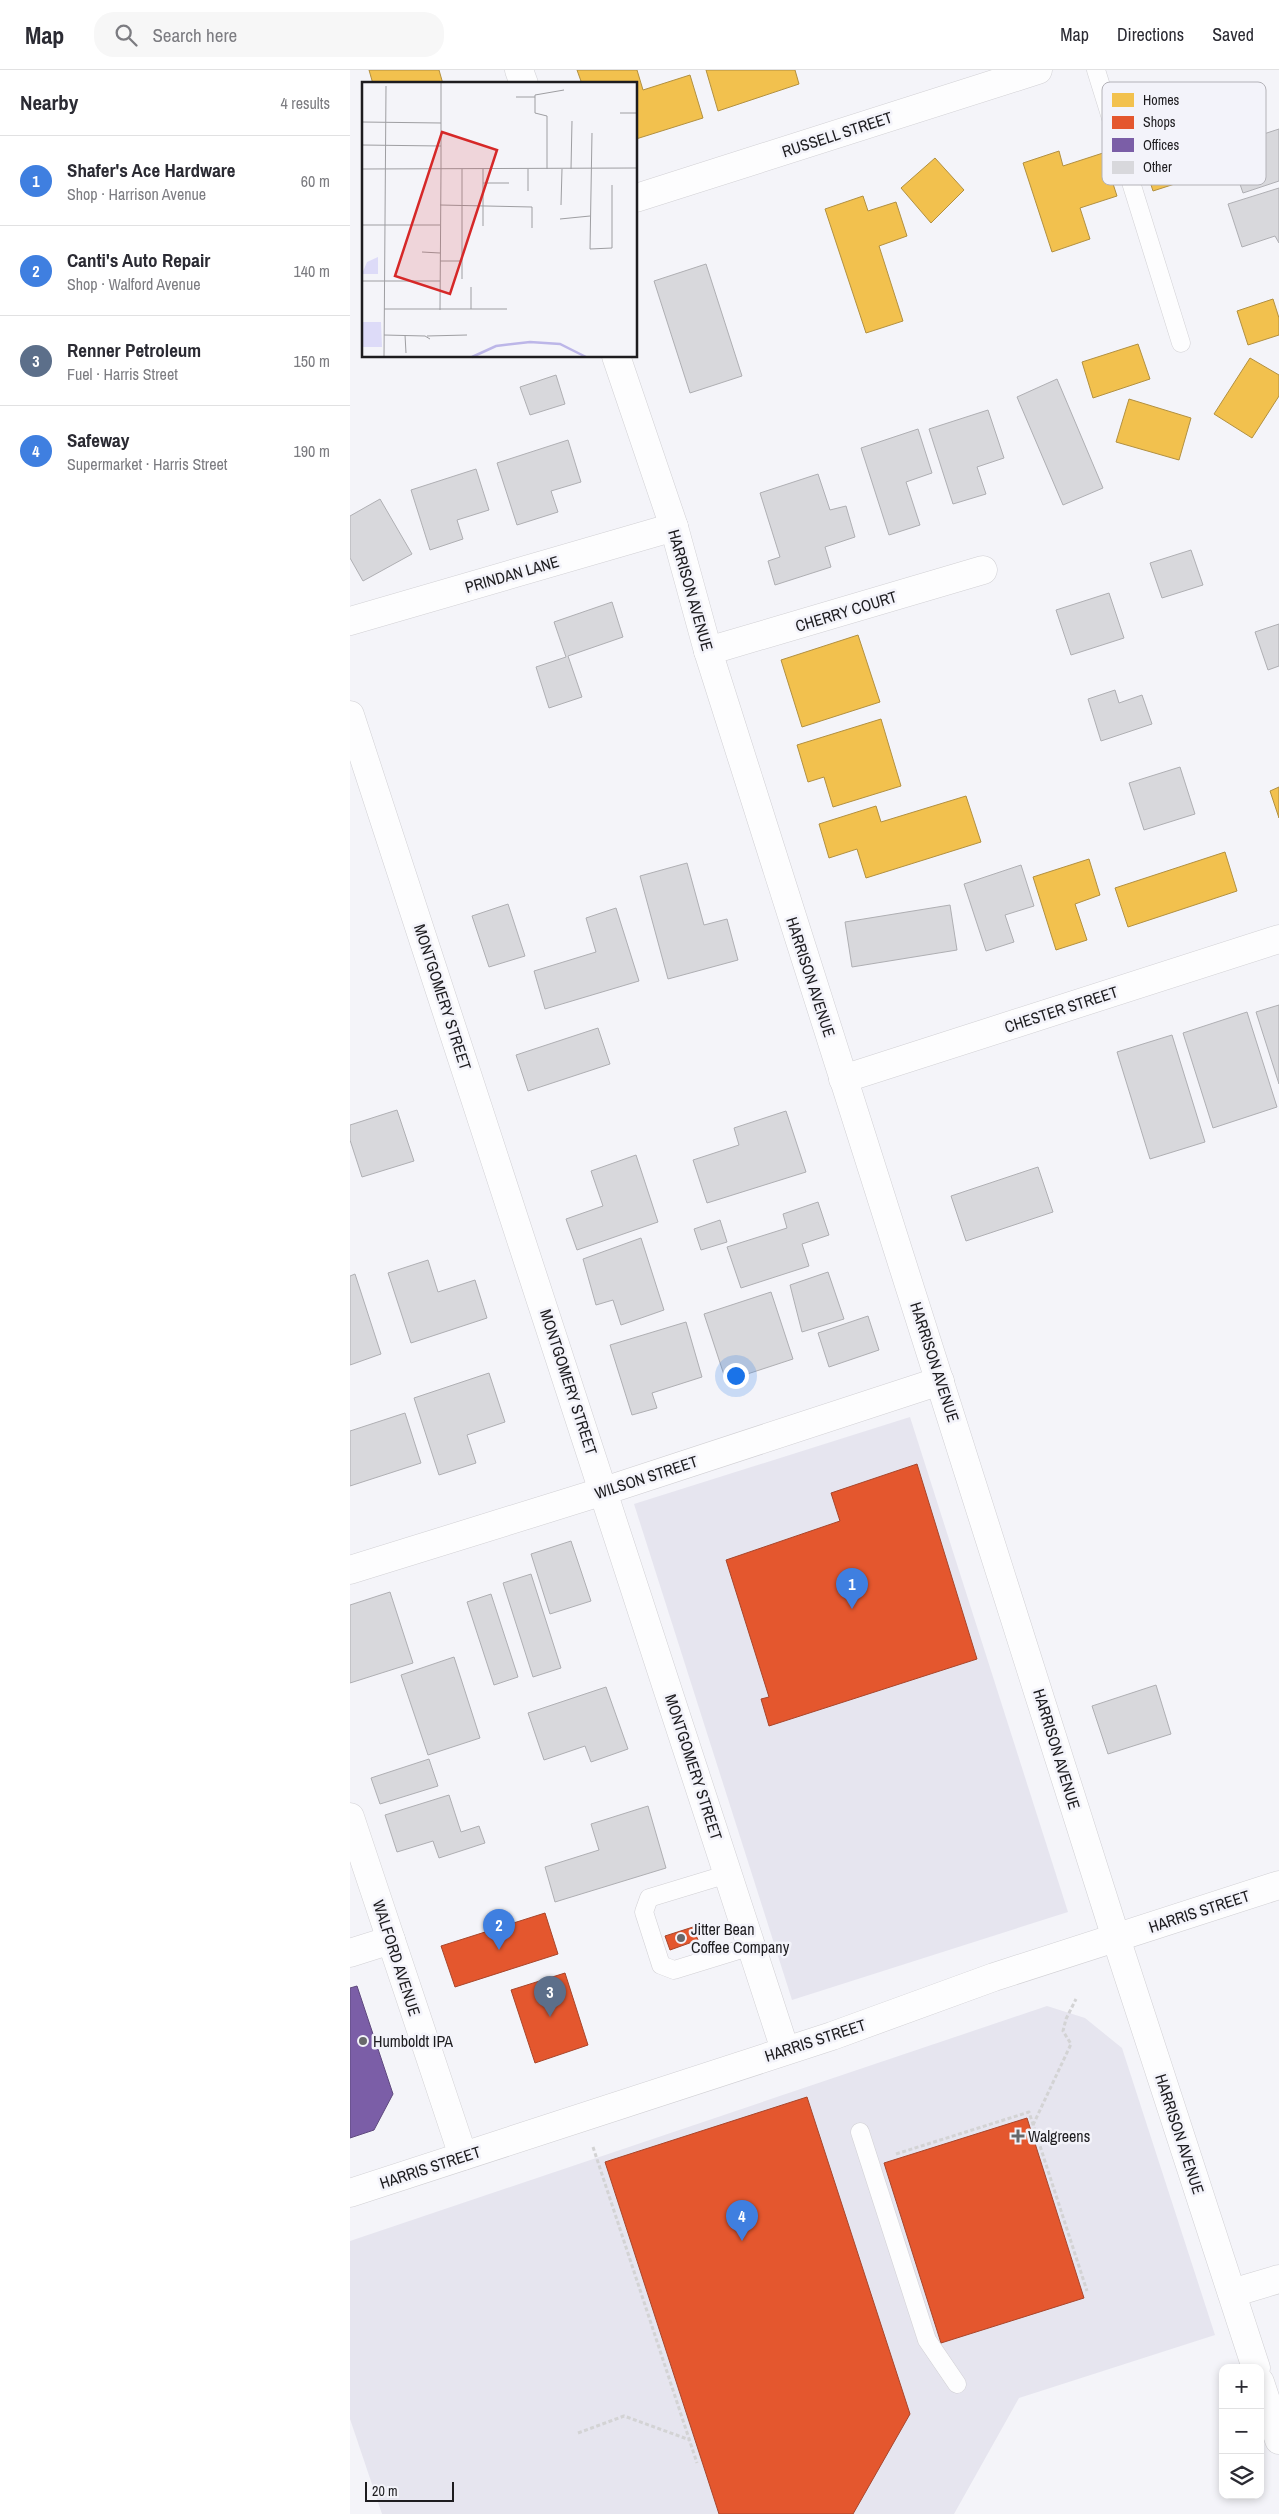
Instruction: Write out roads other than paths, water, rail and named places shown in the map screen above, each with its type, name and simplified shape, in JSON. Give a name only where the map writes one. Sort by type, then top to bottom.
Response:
[{"type":"street","name":"RUSSELL STREET","points":[[638,197],[1038,70]]},
{"type":"street","name":"HARRISON AVENUE","points":[[617,358],[674,527],[708,651],[843,1079],[1116,1938],[1255,2364]]},
{"type":"street","name":"PRINDAN LANE","points":[[350,621],[674,527]]},
{"type":"street","name":"CHERRY COURT","points":[[708,651],[983,570]]},
{"type":"street","name":"MONTGOMERY STREET","points":[[350,714],[785,2050]]},
{"type":"street","name":"CHESTER STREET","points":[[843,1079],[1279,939]]},
{"type":"street","name":"WILSON STREET","points":[[350,1570],[604,1491],[940,1381]]},
{"type":"street","name":"WALFORD AVENUE","points":[[350,1817],[463,2156]]},
{"type":"street","name":"HARRIS STREET","points":[[350,2193],[785,2050],[994,1977],[1279,1885]]},
{"type":"street","points":[[350,1953],[391,1940]]},
{"type":"street","points":[[1232,2293],[1279,2279]]},
{"type":"street","points":[[1264,2394],[1279,2440]]},
{"type":"lane","points":[[1096,70],[1102,89]]},
{"type":"lane","points":[[1132,185],[1181,343]]},
{"type":"lane","points":[[728,1874],[650,1898],[644,1912],[662,1965],[674,1970],[752,1946]]},
{"type":"lane","points":[[860,2132],[927,2340],[957,2384]]},
{"type":"place","name":"Shafer's Ace Hardware","points":[[852,1609]]},
{"type":"place","name":"Jitter Bean Coffee Company","points":[[681,1938]]},
{"type":"place","name":"Canti's Auto Repair","points":[[499,1950]]},
{"type":"place","name":"Renner Petroleum","points":[[550,2017]]},
{"type":"place","name":"Humboldt IPA","points":[[363,2041]]},
{"type":"place","name":"Walgreens","points":[[1018,2136]]},
{"type":"place","name":"Safeway","points":[[742,2241]]}]
